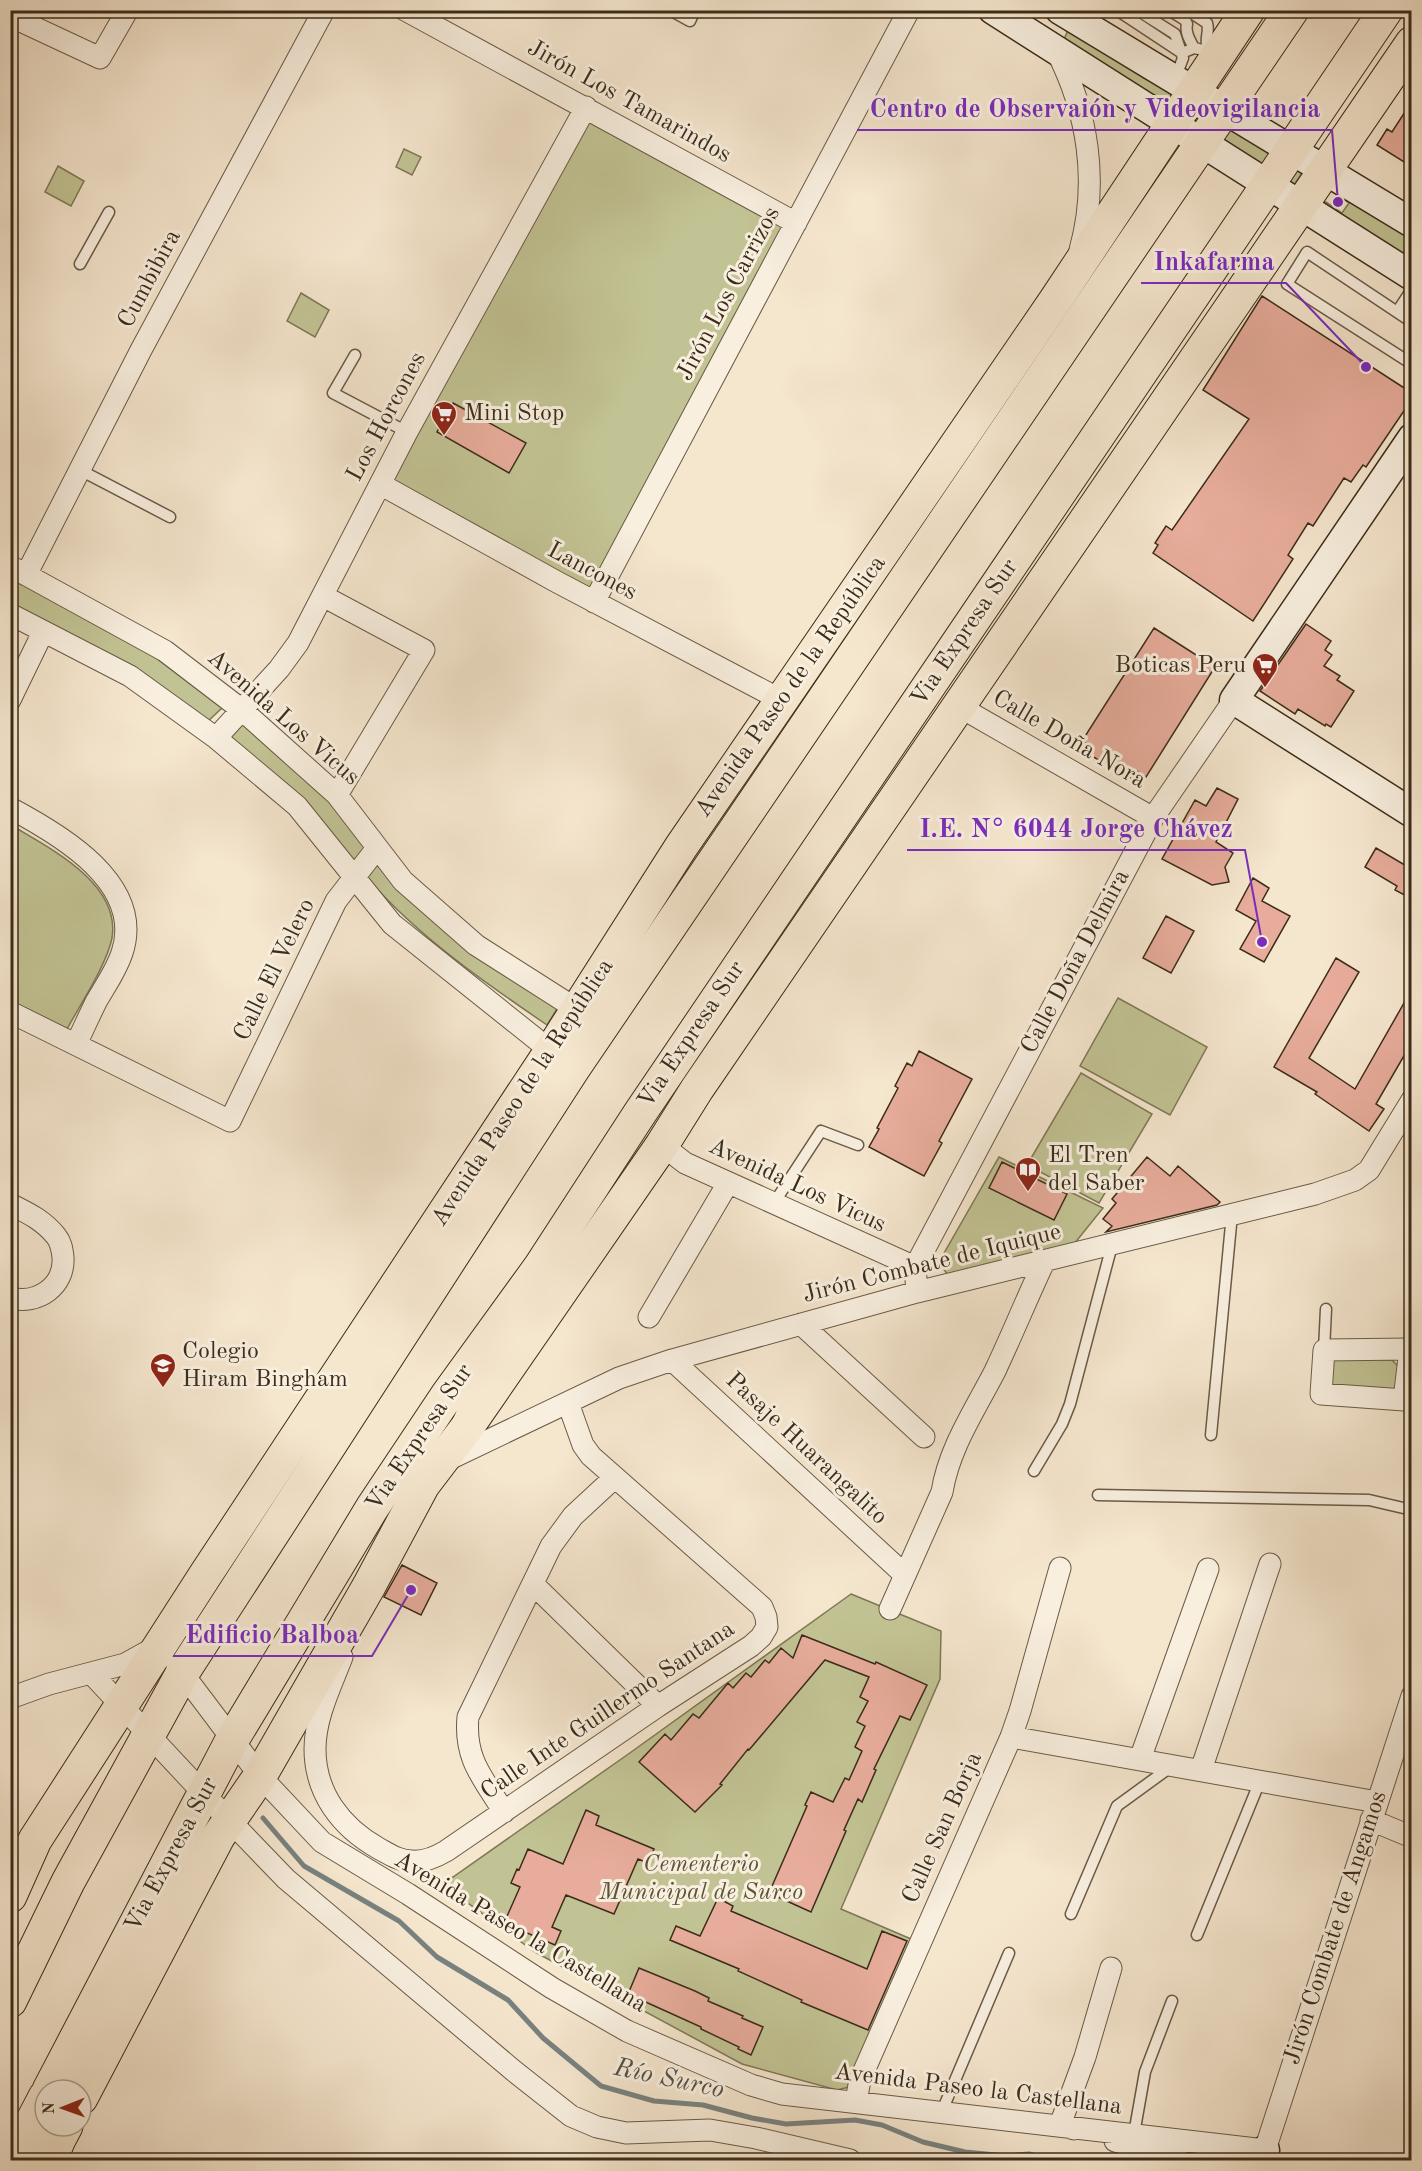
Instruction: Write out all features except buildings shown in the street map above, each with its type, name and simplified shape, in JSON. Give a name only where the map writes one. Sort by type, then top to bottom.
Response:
[{"type":"main road","points":[[993,10],[1412,276]]},
{"type":"main road","points":[[1023,30],[1036,27],[1042,20],[1045,10]]},
{"type":"main road","name":"Avenida Paseo de la República","points":[[10,1896],[35,1840],[160,1645],[578,1010],[681,847],[783,701],[1173,124],[1179,74],[1207,51],[1248,10]]},
{"type":"main road","points":[[10,2001],[68,1882],[183,1672],[573,1069],[1292,10]]},
{"type":"main road","name":"Via Expresa Sur","points":[[55,2078],[232,1740],[372,1508],[448,1394],[540,1267],[647,1103],[1386,10]]},
{"type":"main road","points":[[1076,17],[1179,74],[1225,110],[1412,223]]},
{"type":"main road","points":[[1056,50],[1053,42],[1055,31],[1059,26],[1069,24],[1143,70],[1179,74]]},
{"type":"main road","points":[[91,2078],[218,1837],[260,1776],[369,1586],[423,1485],[468,1426],[662,1144],[697,1089],[1412,43]]},
{"type":"main road","name":"Calle Doña Delmira","points":[[1234,700],[1412,438]]},
{"type":"main road","points":[[1234,700],[1412,813]]},
{"type":"main road","points":[[468,1426],[540,1267]]},
{"type":"main road","points":[[12,2160],[33,2120]]},
{"type":"street","name":"Cumbibira","points":[[18,570],[81,470],[141,350],[324,10]]},
{"type":"street","name":"Jirón Los Tamarindos","points":[[405,10],[796,223]]},
{"type":"street","name":"Jirón Los Carrizos","points":[[594,602],[909,10]]},
{"type":"street","points":[[10,16],[100,58],[127,11]]},
{"type":"street","name":"Avenida Paseo de la República","points":[[1055,301],[1081,249],[1090,194],[1089,165],[1083,123],[1075,93],[1056,50]]},
{"type":"street","name":"Los Horcones","points":[[216,738],[292,652],[407,432],[586,107]]},
{"type":"street","name":"Lancones","points":[[380,484],[594,602],[783,701]]},
{"type":"street","name":"Avenida Los Vicus","points":[[18,570],[165,651],[242,710],[337,795],[403,881],[476,945],[578,1010]]},
{"type":"street","points":[[323,596],[424,650],[337,795]]},
{"type":"street","points":[[10,614],[130,676],[216,738],[297,806],[392,924],[551,1051]]},
{"type":"street","points":[[10,700],[43,632]]},
{"type":"street","name":"Calle Doña Delmira","points":[[915,1267],[1153,818],[1234,700]]},
{"type":"street","name":"Calle Doña Nora","points":[[960,707],[1153,818]]},
{"type":"street","points":[[10,808],[39,823],[78,850],[98,869],[113,888],[123,909],[127,931],[122,952],[76,1044],[10,1012]]},
{"type":"street","name":"Calle El Velero","points":[[76,1044],[230,1121],[336,901],[377,848]]},
{"type":"street","name":"Jirón Combate de Iquique","points":[[440,1464],[620,1378],[672,1360],[917,1292],[1321,1192],[1355,1180],[1369,1170],[1412,1100]]},
{"type":"street","name":"Avenida Los Vicus","points":[[662,1144],[685,1163],[915,1267]]},
{"type":"street","points":[[649,1317],[728,1183]]},
{"type":"street","points":[[10,1204],[38,1217],[57,1237],[62,1248],[63,1263],[55,1286],[44,1294],[23,1300],[10,1299]]},
{"type":"street","points":[[890,1609],[942,1492],[951,1454],[995,1370],[1044,1262]]},
{"type":"street","points":[[915,1267],[917,1292]]},
{"type":"street","points":[[801,1324],[924,1437]]},
{"type":"street","points":[[1411,1349],[1404,1400],[1321,1394],[1324,1350],[1411,1349]]},
{"type":"street","name":"Pasaje Huarangalito","points":[[672,1360],[905,1575]]},
{"type":"street","name":"Calle Inte Guillermo Santana","points":[[369,1586],[320,1720],[315,1749],[324,1793],[338,1817],[370,1844],[402,1860],[414,1862],[432,1858],[504,1812],[658,1706],[751,1646],[767,1627],[762,1607],[591,1456],[583,1445],[568,1403]]},
{"type":"street","points":[[504,1812],[474,1766],[467,1734],[468,1717],[560,1530],[614,1478]]},
{"type":"street","points":[[1201,1770],[1270,1564]]},
{"type":"street","name":"Calle San Borja","points":[[856,2101],[860,2080],[1011,1737],[1060,1568]]},
{"type":"street","points":[[1140,1759],[1208,1569]]},
{"type":"street","points":[[533,1584],[658,1706]]},
{"type":"street","points":[[10,1698],[49,1684],[125,1665],[160,1645]]},
{"type":"street","name":"Avenida Paseo la Castellana","points":[[160,1645],[183,1672],[260,1776],[322,1842],[408,1894],[552,1988],[627,2031],[751,2085],[782,2094],[1134,2134],[1264,2155]]},
{"type":"street","points":[[91,1673],[204,1795],[286,1879],[513,2071],[571,2116],[597,2127],[626,2133],[710,2130],[756,2138],[850,2160]]},
{"type":"street","name":"Jirón Combate de Angamos","points":[[1264,2155],[1412,1696]]},
{"type":"street","points":[[1011,1737],[1260,1781],[1374,1811],[1412,1837]]},
{"type":"street","points":[[1111,1968],[1085,2057],[1060,2125],[1179,2160]]},
{"type":"lane","points":[[670,10],[690,21],[695,10]]},
{"type":"lane","points":[[1117,10],[1179,74]]},
{"type":"lane","points":[[1137,10],[1175,34],[1179,74]]},
{"type":"lane","points":[[1169,10],[1185,20],[1188,37],[1207,51]]},
{"type":"lane","points":[[1187,10],[1207,23],[1209,27],[1205,42],[1207,51]]},
{"type":"lane","points":[[80,264],[109,212]]},
{"type":"lane","points":[[1410,360],[1287,284],[1307,252],[1412,322]]},
{"type":"lane","points":[[1397,312],[1412,289]]},
{"type":"lane","points":[[355,355],[333,393],[407,432]]},
{"type":"lane","points":[[81,470],[170,517]]},
{"type":"lane","points":[[774,1203],[821,1131],[858,1145]]},
{"type":"lane","points":[[1211,1435],[1232,1214]]},
{"type":"lane","points":[[1034,1471],[1062,1424],[1070,1404],[1112,1245]]},
{"type":"lane","points":[[1324,1350],[1326,1309]]},
{"type":"lane","points":[[1098,1495],[1369,1500],[1412,1510]]},
{"type":"lane","points":[[1071,1914],[1117,1806],[1174,1765]]},
{"type":"lane","points":[[1197,1935],[1260,1781]]},
{"type":"lane","points":[[942,2111],[1009,1953]]},
{"type":"lane","points":[[1134,2134],[1145,2072],[1172,2001]]},
{"type":"green space","points":[[1068,30],[1147,80],[1162,80],[1306,167],[1290,191],[1062,44]]},
{"type":"green space","points":[[588,119],[787,225],[591,591],[388,481]]},
{"type":"green space","points":[[404,149],[421,157],[412,175],[396,167]]},
{"type":"green space","points":[[58,166],[84,181],[71,206],[45,192]]},
{"type":"green space","points":[[1335,189],[1411,239],[1411,261],[1325,205],[1326,202],[1342,213],[1349,203],[1333,192]]},
{"type":"green space","points":[[301,293],[329,310],[315,337],[287,321]]},
{"type":"green space","points":[[10,577],[152,655],[222,708],[207,722],[11,604]]},
{"type":"green space","points":[[247,720],[332,797],[371,848],[355,868],[226,740]]},
{"type":"green space","points":[[11,825],[62,856],[79,870],[94,884],[105,900],[112,918],[112,938],[105,960],[67,1029],[11,1003]]},
{"type":"green space","points":[[378,864],[560,1004],[547,1025],[476,976],[409,921],[369,880],[368,876]]},
{"type":"green space","points":[[1118,998],[1207,1047],[1170,1115],[1080,1066]]},
{"type":"green space","points":[[1081,1073],[1152,1114],[1099,1203],[1027,1165]]},
{"type":"green space","points":[[999,1157],[1103,1208],[1070,1249],[947,1274],[939,1262]]},
{"type":"green space","points":[[1337,1358],[1392,1360],[1398,1366],[1396,1387],[1390,1391],[1333,1385],[1331,1383],[1332,1361]]},
{"type":"green space","name":"Cementerio Municipal de Surco","points":[[851,1594],[941,1631],[940,1679],[841,1909],[911,1939],[849,2087],[837,2090],[742,2064],[535,1952],[439,1882],[453,1877]]},
{"type":"waterway","name":"Río Surco","points":[[263,1818],[304,1866],[399,1921],[437,1957],[508,2000],[543,2038],[601,2086],[654,2101],[703,2105],[786,2124],[855,2120],[882,2125],[923,2142],[965,2152],[1006,2156],[1029,2154],[1048,2160]]},
{"type":"place","name":"Centro de Observaión y Videovigilancia","points":[[1338,202]]},
{"type":"place","name":"Inkafarma","points":[[1366,367]]},
{"type":"place","name":"Mini Stop","points":[[444,437]]},
{"type":"place","name":"Boticas Peru","points":[[1265,689]]},
{"type":"place","name":"I.E. N° 6044 Jorge Chávez","points":[[1262,942]]},
{"type":"place","name":"El Tren del Saber","points":[[1028,1193]]},
{"type":"place","name":"Colegio Hiram Bingham","points":[[163,1389]]},
{"type":"place","name":"Edificio Balboa","points":[[411,1590]]}]
